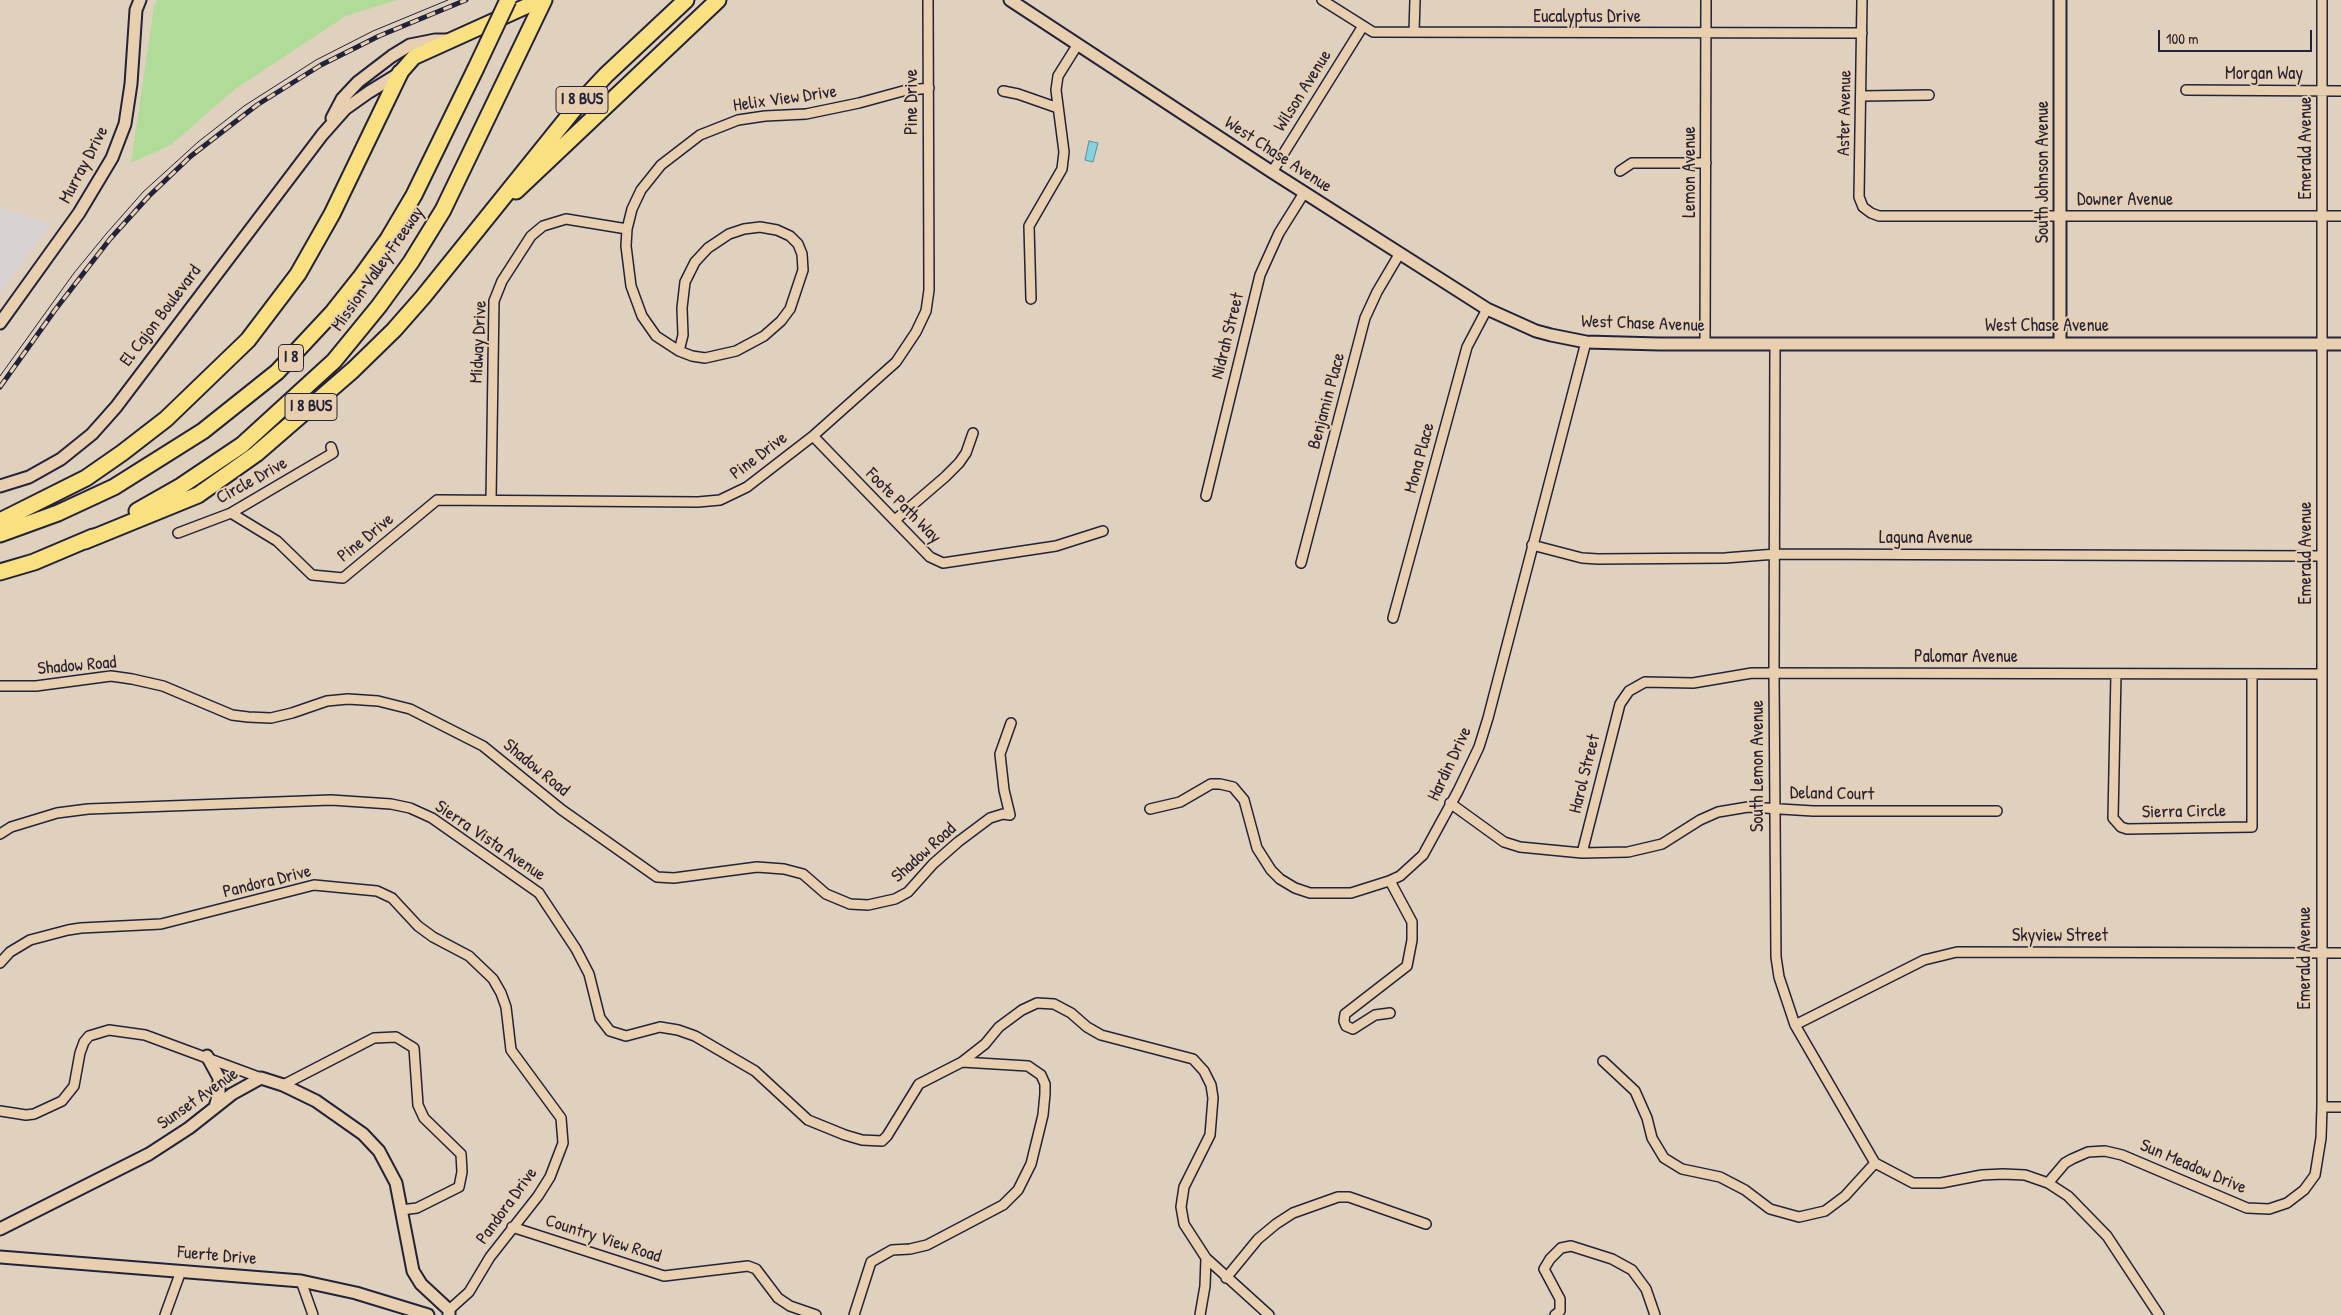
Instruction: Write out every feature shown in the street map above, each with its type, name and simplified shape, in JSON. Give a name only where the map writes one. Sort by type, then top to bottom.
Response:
[{"type":"highway","name":"Mission Valley Freeway","points":[[0,534],[58,513],[114,487],[203,431],[277,372],[333,312],[388,239],[414,195],[508,0]]},
{"type":"highway","name":"Mission Valley Freeway","points":[[0,572],[85,541],[181,486],[242,445],[334,361],[379,306],[411,262],[443,210],[544,0]]},
{"type":"highway","name":"I 8 BUS","points":[[85,541],[198,495],[256,454],[353,370],[394,330],[576,107],[606,75],[686,0]]},
{"type":"highway","points":[[491,213],[528,181],[718,0]]},
{"type":"highway","points":[[0,521],[86,478],[122,453],[166,419],[248,340],[292,282],[332,214],[400,73]]},
{"type":"main road","name":"Murray Drive","points":[[0,324],[79,213],[112,158],[125,124],[131,84],[136,10],[140,0]]},
{"type":"main road","name":"El Cajon Boulevard","points":[[0,486],[29,477],[61,459],[92,434],[116,407],[322,135],[345,110],[369,92],[400,73],[414,57],[540,0]]},
{"type":"main road","name":"West Chase Avenue","points":[[1010,0],[1304,193],[1487,309],[1536,331],[1586,342],[1705,344],[2341,344]]},
{"type":"main road","name":"South Johnson Avenue","points":[[2060,0],[2060,344]]},
{"type":"main road","name":"El Cajon Boulevard","points":[[322,135],[342,99],[375,67],[410,45],[435,40],[452,40]]},
{"type":"main road","points":[[207,1056],[219,1078],[219,1093],[215,1108]]},
{"type":"main road","name":"Sunset Avenue","points":[[0,1229],[149,1154],[232,1094],[261,1078],[284,1085],[316,1101],[371,1142],[396,1183],[413,1271],[420,1284],[449,1312]]},
{"type":"main road","name":"Fuerte Drive","points":[[0,1257],[301,1281],[356,1293],[428,1315]]},
{"type":"street","name":"Pine Drive","points":[[231,513],[277,541],[312,576],[343,578],[437,500],[698,502],[720,500],[746,487],[813,436],[896,362],[916,332],[926,311],[929,290],[928,0]]},
{"type":"street","name":"Eucalyptus Drive","points":[[1322,0],[1373,32],[1862,33]]},
{"type":"street","points":[[1414,32],[1415,0]]},
{"type":"street","name":"Lemon Avenue","points":[[1705,344],[1706,0]]},
{"type":"street","name":"Aster Avenue","points":[[1862,0],[1859,197],[1863,208],[1879,216]]},
{"type":"street","name":"Emerald Avenue","points":[[2322,0],[2322,1107]]},
{"type":"street","name":"Wilson Avenue","points":[[1272,172],[1362,26]]},
{"type":"street","points":[[1031,299],[1028,226],[1062,169],[1064,152],[1056,90],[1058,76],[1078,44]]},
{"type":"street","name":"Helix View Drive","points":[[679,351],[683,335],[682,308],[685,282],[690,268],[701,255],[729,234],[752,228],[777,230],[794,239],[802,254],[803,270],[796,297],[781,322],[755,342],[726,354],[706,358],[692,356],[679,351],[656,336],[642,316],[631,286],[626,246],[627,229],[632,209],[650,177],[673,154],[712,129],[752,118],[806,114],[859,103],[903,91],[928,88]]},
{"type":"street","name":"Morgan Way","points":[[2186,90],[2341,91]]},
{"type":"street","points":[[1003,91],[1018,94],[1058,108]]},
{"type":"street","points":[[1862,96],[1929,95]]},
{"type":"street","points":[[1620,172],[1632,163],[1706,163]]},
{"type":"street","name":"Nidrah Street","points":[[1206,496],[1260,276],[1279,233],[1304,193]]},
{"type":"street","name":"Downer Avenue","points":[[1879,216],[2341,216]]},
{"type":"street","name":"Midway Drive","points":[[491,500],[494,302],[502,281],[531,236],[543,226],[566,219],[627,229]]},
{"type":"street","name":"Benjamin Place","points":[[1301,563],[1365,318],[1377,292],[1400,253]]},
{"type":"street","name":"Mona Place","points":[[1393,618],[1467,347],[1487,309]]},
{"type":"street","name":"Hardin Drive","points":[[1150,809],[1180,802],[1211,784],[1233,787],[1244,800],[1257,848],[1270,870],[1280,880],[1310,893],[1352,892],[1390,881],[1400,876],[1423,856],[1478,747],[1488,718],[1586,342]]},
{"type":"street","name":"South Lemon Avenue","points":[[1775,344],[1776,554],[1774,673],[1776,957],[1779,978],[1795,1025],[1875,1163]]},
{"type":"street","points":[[895,520],[945,477],[959,462],[966,453],[973,433]]},
{"type":"street","name":"Foote Path Way","points":[[813,436],[930,557],[943,563],[1056,546],[1103,532]]},
{"type":"street","name":"Circle Drive","points":[[178,533],[231,513],[333,453],[331,447]]},
{"type":"street","name":"Laguna Avenue","points":[[1532,545],[1582,558],[1598,559],[1731,558],[1776,554],[2322,556]]},
{"type":"street","name":"Palomar Avenue","points":[[1620,704],[1629,691],[1645,682],[1693,682],[1752,673],[2322,674]]},
{"type":"street","name":"Sierra Circle","points":[[2116,674],[2113,818],[2121,827],[2127,829],[2252,828],[2252,675]]},
{"type":"street","name":"Shadow Road","points":[[0,686],[36,686],[110,676],[163,686],[232,715],[248,717],[271,718],[292,714],[327,701],[348,699],[386,703],[410,709],[483,746],[562,810],[657,877],[674,878],[757,867],[784,869],[803,874],[826,894],[850,904],[868,905],[895,899],[908,892],[932,864],[958,842],[990,818],[1003,814],[1010,815],[1004,790],[1000,754],[1011,723]]},
{"type":"street","name":"Harol Street","points":[[1582,853],[1620,704]]},
{"type":"street","name":"Sierra Vista Avenue","points":[[0,834],[11,827],[57,813],[88,809],[331,800],[391,804],[410,808],[432,818],[539,892],[576,949],[589,974],[600,1018],[610,1031],[626,1036],[660,1028],[678,1030],[695,1036],[755,1071],[808,1120],[845,1136],[862,1140],[882,1141],[919,1084],[962,1062],[985,1044],[999,1027],[1022,1010],[1037,1003],[1054,1004],[1072,1013],[1087,1027],[1101,1035],[1193,1059],[1208,1078],[1212,1091],[1213,1105],[1210,1135],[1184,1187],[1181,1207],[1184,1224],[1206,1258],[1269,1315]]},
{"type":"street","name":"Deland Court","points":[[1450,803],[1504,842],[1520,847],[1582,853],[1628,852],[1662,844],[1700,820],[1718,812],[1748,807],[1813,811],[1996,812]]},
{"type":"street","points":[[1390,881],[1412,922],[1412,940],[1407,966],[1345,1014],[1344,1021],[1346,1026],[1353,1029],[1375,1015],[1390,1013]]},
{"type":"street","name":"Pandora Drive","points":[[0,963],[10,952],[20,946],[68,930],[161,924],[314,884],[377,891],[392,898],[418,926],[433,937],[469,956],[493,979],[501,993],[506,1007],[510,1050],[561,1118],[563,1143],[558,1158],[538,1196],[490,1257],[469,1292],[449,1312]]},
{"type":"street","name":"Skyview Street","points":[[1795,1025],[1924,960],[1957,952],[2341,953]]},
{"type":"street","points":[[0,1111],[26,1115],[34,1114],[62,1101],[74,1086],[84,1042],[89,1036],[98,1032],[117,1030],[144,1035],[207,1056],[261,1078]]},
{"type":"street","points":[[284,1085],[374,1038],[396,1037],[414,1048],[418,1105],[424,1118],[461,1154],[462,1172],[459,1187],[417,1208],[401,1210]]},
{"type":"street","points":[[1603,1061],[1634,1091],[1647,1118],[1652,1138],[1664,1158],[1682,1169],[1720,1177],[1745,1190],[1770,1209],[1800,1216],[1825,1211],[1845,1196],[1875,1163],[1913,1183],[1940,1183],[1982,1175],[2003,1174],[2025,1175],[2048,1183],[2068,1196],[2108,1236],[2159,1315]]},
{"type":"street","points":[[854,1315],[871,1262],[892,1250],[910,1249],[927,1245],[1003,1206],[1018,1190],[1030,1164],[1043,1115],[1045,1084],[1041,1075],[1028,1066],[962,1062]]},
{"type":"street","points":[[2322,1107],[2341,1107]]},
{"type":"street","name":"Sun Meadow Drive","points":[[2048,1183],[2065,1163],[2072,1159],[2088,1152],[2105,1151],[2122,1155],[2246,1208],[2269,1209],[2288,1203],[2304,1190],[2315,1175],[2321,1138],[2322,1107]]},
{"type":"street","points":[[1226,1278],[1258,1239],[1276,1224],[1294,1213],[1338,1197],[1349,1197],[1426,1224]]},
{"type":"street","name":"Country View Road","points":[[512,1227],[664,1276],[748,1266],[756,1269],[778,1298],[790,1306],[816,1315]]},
{"type":"street","points":[[1555,1315],[1560,1311],[1560,1300],[1544,1269],[1550,1259],[1561,1248],[1571,1246],[1612,1259],[1632,1270],[1646,1289],[1655,1315]]},
{"type":"street","points":[[1200,1315],[1206,1258]]},
{"type":"street","points":[[166,1315],[181,1271]]},
{"type":"street","points":[[301,1281],[313,1315]]},
{"type":"shaded area","points":[[0,207],[51,224],[0,293]]},
{"type":"green space","points":[[157,0],[397,0],[346,16],[235,89],[171,145],[131,163],[154,6]]},
{"type":"water","points":[[1089,141],[1098,143],[1093,162],[1085,160]]},
{"type":"tram line","points":[[0,376],[74,273],[106,234],[143,192],[198,142],[244,106],[316,60],[373,31],[448,0]]},
{"type":"railway","points":[[0,387],[55,310],[110,239],[149,196],[191,156],[257,105],[321,65],[379,36],[466,0]]}]
